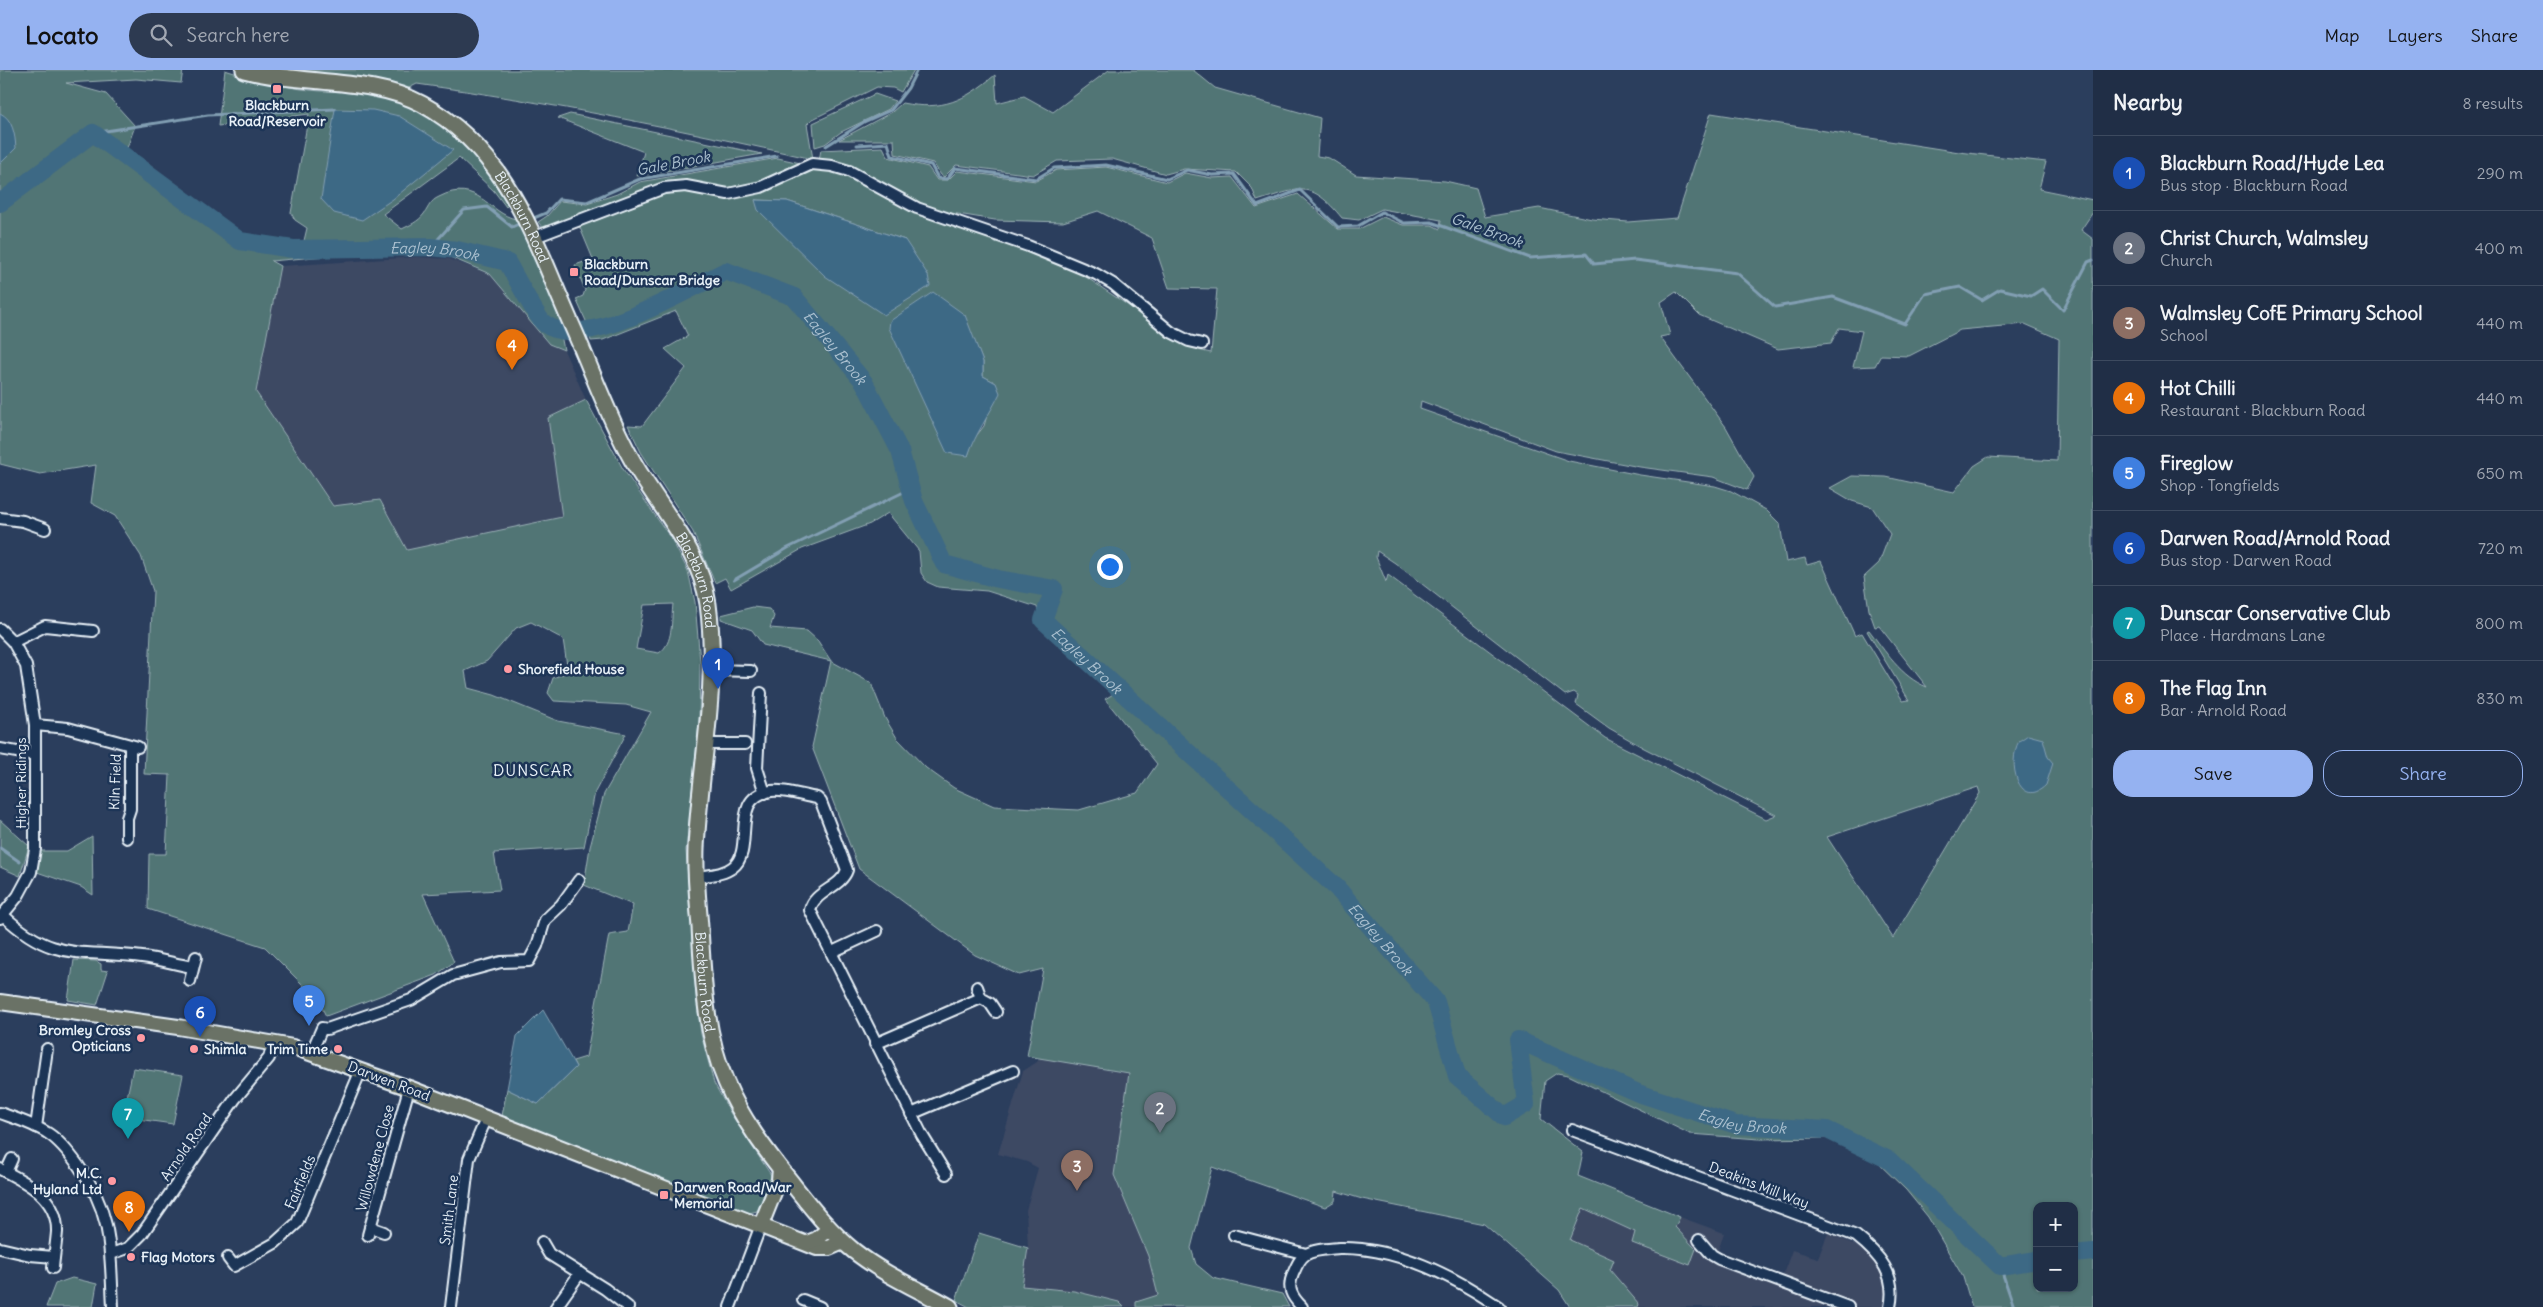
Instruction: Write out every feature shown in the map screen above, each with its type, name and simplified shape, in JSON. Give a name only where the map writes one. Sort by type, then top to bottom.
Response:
[{"type":"highway","name":"Blackburn Road","points":[[244,70],[264,75],[375,89],[411,98],[452,124],[484,152],[522,211],[630,458],[681,535],[700,571],[708,602],[712,670],[707,744],[696,848],[703,971],[715,1052],[735,1102],[780,1168],[829,1229],[843,1242],[878,1267],[950,1307]]},
{"type":"main road","name":"Darwen Road","points":[[0,1002],[95,1014],[274,1043],[311,1053],[408,1088],[806,1243],[823,1249],[843,1242]]},
{"type":"main road","points":[[761,1225],[779,1180],[780,1168]]},
{"type":"main road","points":[[806,1243],[817,1239],[829,1229]]},
{"type":"street","points":[[533,234],[664,188],[686,186],[728,194],[761,187],[816,163],[849,171],[917,208],[1028,246],[1087,270],[1113,284],[1171,332],[1189,341],[1202,344]]},
{"type":"street","points":[[0,518],[35,520],[45,529]]},
{"type":"street","points":[[13,642],[45,626],[97,631]]},
{"type":"street","name":"Higher Ridings","points":[[0,629],[13,642],[26,666],[35,725],[34,849],[31,872],[18,896],[1,916]]},
{"type":"street","points":[[712,670],[751,671]]},
{"type":"street","points":[[761,693],[757,768],[765,793]]},
{"type":"street","name":"Kiln Field","points":[[35,725],[74,729],[134,747],[130,809],[123,820],[127,838]]},
{"type":"street","points":[[707,744],[745,744]]},
{"type":"street","points":[[0,749],[34,755]]},
{"type":"street","points":[[697,876],[728,871],[740,861],[746,814],[754,800],[765,793],[774,791],[816,798],[825,808],[847,870],[841,880],[814,900],[810,910],[911,1114],[946,1174]]},
{"type":"street","points":[[311,1053],[322,1028],[412,1000],[453,975],[502,962],[529,961],[537,946],[545,920],[561,905],[579,880]]},
{"type":"street","points":[[1,916],[26,935],[49,947],[75,953],[194,962],[190,980]]},
{"type":"street","points":[[832,952],[873,930]]},
{"type":"street","points":[[109,966],[110,955]]},
{"type":"street","points":[[977,987],[981,998],[990,1003],[996,1012]]},
{"type":"street","points":[[875,1044],[981,998]]},
{"type":"street","name":"Arnold Road","points":[[111,1254],[128,1248],[142,1234],[235,1099],[268,1058],[274,1043]]},
{"type":"street","points":[[36,1126],[47,1049]]},
{"type":"street","name":"Fairfields","points":[[228,1258],[234,1266],[275,1243],[297,1223],[361,1070]]},
{"type":"street","points":[[911,1114],[1005,1080],[1013,1071]]},
{"type":"street","name":"Willowdene Close","points":[[384,1232],[369,1231],[408,1088]]},
{"type":"street","points":[[0,1113],[36,1126],[62,1146],[94,1189],[105,1216],[111,1254],[113,1307]]},
{"type":"street","name":"Smith Lane","points":[[451,1307],[469,1159],[486,1119]]},
{"type":"street","name":"Deakins Mill Way","points":[[1572,1130],[1856,1236],[1867,1245],[1888,1271],[1893,1289],[1890,1307]]},
{"type":"street","points":[[12,1160],[3,1171],[33,1186],[50,1206],[56,1225],[53,1268]]},
{"type":"street","points":[[730,1307],[761,1225]]},
{"type":"street","points":[[1234,1235],[1306,1254],[1329,1249],[1347,1248],[1383,1252],[1441,1273],[1468,1287],[1499,1307]]},
{"type":"street","points":[[1699,1240],[1718,1259],[1848,1307]]},
{"type":"street","points":[[542,1242],[546,1258],[580,1273],[628,1307]]},
{"type":"street","points":[[0,1248],[30,1255],[54,1257]]},
{"type":"street","points":[[1302,1307],[1291,1295],[1289,1282],[1300,1259],[1306,1254]]},
{"type":"street","points":[[556,1307],[580,1273]]},
{"type":"street","points":[[807,1303],[820,1307]]},
{"type":"shaded area","points":[[335,109],[373,110],[399,116],[453,150],[393,199],[362,220],[334,213],[321,199]]},
{"type":"shaded area","points":[[0,113],[11,123],[16,148],[0,164]]},
{"type":"shaded area","points":[[755,200],[787,201],[905,240],[928,275],[930,286],[884,315],[825,276],[758,210]]},
{"type":"shaded area","points":[[417,257],[449,259],[490,274],[549,344],[564,350],[586,400],[548,418],[562,517],[407,550],[380,500],[333,506],[256,392],[280,266]]},
{"type":"shaded area","points":[[933,292],[965,315],[983,362],[983,376],[996,383],[1000,393],[968,456],[947,453],[889,328],[890,321]]},
{"type":"shaded area","points":[[2028,735],[2043,739],[2048,757],[2053,763],[2046,785],[2037,792],[2029,792],[2023,789],[2015,772],[2015,751],[2019,741]]},
{"type":"shaded area","points":[[543,1010],[576,1067],[538,1104],[507,1089],[517,1036]]},
{"type":"shaded area","points":[[1040,1058],[1129,1073],[1114,1175],[1148,1256],[1158,1295],[1136,1302],[1136,1307],[1124,1307],[1119,1302],[1074,1291],[1022,1286],[1028,1248],[1026,1210],[1038,1168],[1027,1162],[998,1154],[1023,1071]]},
{"type":"shaded area","points":[[1583,1208],[1636,1232],[1632,1243],[1675,1227],[1680,1217],[1724,1233],[1717,1254],[1782,1277],[1792,1250],[1818,1258],[1828,1233],[1863,1248],[1884,1276],[1886,1303],[1895,1307],[1638,1307],[1639,1304],[1610,1270],[1569,1240]]},
{"type":"green space","points":[[0,70],[183,70],[181,83],[136,79],[66,83],[106,94],[135,126],[123,159],[231,242],[247,248],[284,254],[381,251],[271,261],[280,266],[256,392],[333,506],[380,500],[407,550],[562,517],[548,418],[586,400],[623,469],[672,540],[688,571],[695,602],[700,662],[699,724],[686,850],[696,995],[701,1034],[714,1083],[731,1114],[771,1175],[770,1182],[757,1211],[749,1213],[730,1206],[502,1116],[507,1089],[538,1104],[576,1067],[573,1061],[586,1057],[609,935],[628,932],[633,905],[584,885],[590,847],[604,794],[651,712],[626,705],[554,701],[548,693],[553,678],[568,672],[563,639],[531,622],[516,628],[487,661],[465,671],[468,688],[494,695],[558,721],[626,734],[595,792],[584,847],[494,853],[500,890],[423,894],[454,962],[436,975],[326,1016],[318,1000],[265,947],[148,909],[149,854],[166,854],[170,775],[144,774],[153,591],[141,556],[115,516],[91,503],[96,465],[40,474],[0,464]],"holes":[[[673,604],[672,624],[664,649],[659,653],[636,649],[644,605]]]},
{"type":"green space","points":[[225,70],[299,89],[383,94],[404,100],[440,122],[471,152],[508,205],[506,207],[494,191],[459,158],[383,214],[402,229],[419,219],[436,199],[452,192],[463,191],[482,199],[506,216],[516,219],[563,323],[546,320],[511,256],[445,243],[303,245],[307,228],[295,220],[291,213],[309,114],[218,126]]},
{"type":"green space","points":[[259,70],[914,70],[901,92],[893,88],[877,87],[811,120],[807,124],[813,159],[616,117],[517,99],[417,84],[403,91]]},
{"type":"green space","points":[[1109,70],[1193,70],[1215,88],[1320,118],[1317,156],[1329,158],[1356,175],[1445,181],[1476,188],[1485,217],[1539,208],[1592,219],[1628,222],[1677,218],[1711,113],[1959,152],[2046,162],[2039,189],[2093,200],[2093,212],[2081,230],[2093,239],[2093,1307],[1972,1307],[1963,1277],[1928,1217],[1906,1190],[1875,1160],[1828,1138],[1759,1139],[1690,1134],[1568,1075],[1557,1073],[1545,1081],[1541,1119],[1583,1152],[1578,1176],[1680,1217],[1675,1227],[1696,1249],[1690,1265],[1632,1243],[1635,1232],[1583,1208],[1570,1240],[1614,1260],[1610,1270],[1639,1304],[1638,1307],[1570,1307],[1559,1290],[1484,1224],[1362,1199],[1336,1191],[1335,1201],[1325,1207],[1212,1167],[1191,1248],[1196,1264],[1213,1278],[1282,1294],[1289,1307],[1136,1307],[1136,1302],[1158,1295],[1148,1256],[1114,1175],[1129,1073],[1027,1056],[1043,969],[1019,975],[975,955],[859,869],[812,747],[831,661],[871,683],[885,718],[897,738],[926,768],[954,788],[994,806],[1079,810],[1137,793],[1157,764],[1105,699],[1115,693],[1094,671],[1088,670],[1040,622],[1037,607],[987,591],[938,587],[927,582],[921,573],[919,551],[888,513],[870,524],[802,549],[731,589],[725,578],[715,583],[693,532],[641,452],[628,425],[642,426],[686,368],[665,349],[688,336],[676,311],[603,340],[591,341],[586,321],[576,299],[583,296],[585,290],[575,265],[593,259],[578,223],[665,191],[684,189],[728,198],[810,168],[828,168],[1080,273],[1198,350],[1211,353],[1217,289],[1169,288],[1152,238],[1098,211],[1063,222],[995,220],[939,211],[915,203],[819,160],[821,150],[883,147],[888,157],[928,167],[937,180],[948,180],[957,171],[1036,181],[1056,170],[1106,167],[1167,182],[1185,173],[1212,178],[1232,177],[1256,208],[1298,194],[1338,229],[1359,229],[1383,217],[1403,225],[1432,225],[1440,229],[1441,220],[1382,209],[1359,220],[1342,218],[1321,197],[1304,190],[1294,190],[1257,201],[1252,188],[1236,172],[1184,169],[1166,174],[1112,159],[1057,161],[1033,175],[956,165],[944,177],[933,163],[895,154],[894,140],[839,140],[892,112],[902,103],[929,106],[952,102],[973,91],[995,75],[997,103],[1024,96],[1053,112]],"holes":[[[755,200],[787,201],[905,240]],[[1676,292],[1699,315],[1778,349],[1831,343],[1839,328],[1862,331],[1853,367],[1875,366],[1881,355],[1909,356],[1960,330],[2025,324],[2059,339],[2057,461],[1988,457],[1974,466],[1954,492],[1886,477],[1852,476],[1830,488],[1852,501],[1872,507],[1890,534],[1879,563],[1864,577],[1869,610],[1875,627],[1879,626],[1927,687],[1918,683],[1901,670],[1869,630],[1867,631],[1909,700],[1903,701],[1862,633],[1855,636],[1821,561],[1807,565],[1805,558],[1786,562],[1780,524],[1766,510],[1731,491],[1715,486],[1640,475],[1569,461],[1420,409],[1421,401],[1556,451],[1640,467],[1713,477],[1747,490],[1754,477],[1726,427],[1660,337],[1670,335],[1661,302]],[[977,347],[983,362],[983,376],[996,383],[984,426],[973,440],[968,456]],[[1377,551],[1565,695],[1574,692],[1578,695],[1576,704],[1609,728],[1644,748],[1776,815],[1766,819],[1605,738],[1388,575],[1386,582],[1376,557]],[[1978,787],[1980,793],[1893,938],[1827,837]]]},
{"type":"green space","points":[[875,94],[895,101],[889,109],[841,132],[825,144],[815,147],[813,123]]},
{"type":"green space","points":[[570,114],[762,154],[637,176],[644,152],[558,118]]},
{"type":"green space","points":[[778,158],[805,164],[759,185],[729,190],[692,183],[543,228],[538,222],[547,216],[560,201],[587,204],[617,194],[640,182]]},
{"type":"green space","points":[[433,250],[459,254],[503,265],[540,326],[561,335],[564,350],[549,344],[490,274]]},
{"type":"green space","points":[[753,607],[769,609],[774,616],[770,628],[807,631],[818,641],[831,661],[763,645],[752,630],[721,619],[721,615]]},
{"type":"green space","points":[[0,820],[29,846],[20,876],[0,867]]},
{"type":"green space","points":[[92,836],[93,895],[81,887],[37,872],[41,851],[67,851]]},
{"type":"green space","points":[[74,960],[96,961],[101,964],[101,970],[108,971],[97,1005],[68,1000]]},
{"type":"green space","points":[[133,1068],[183,1075],[173,1124],[123,1117]]},
{"type":"green space","points":[[979,1233],[1028,1248],[1022,1286],[1074,1291],[1119,1302],[1124,1307],[969,1307],[956,1300]]},
{"type":"green space","points":[[72,1278],[97,1284],[93,1307],[46,1307],[55,1284]]},
{"type":"waterway","points":[[826,146],[864,122],[891,110],[908,88],[917,70]]},
{"type":"waterway","points":[[93,133],[208,115],[335,109]]},
{"type":"waterway","name":"Eagley Brook","points":[[0,203],[93,133],[240,241],[293,249],[431,247],[457,250],[507,262],[542,321],[562,331],[584,330],[609,325],[636,315],[726,271],[794,297],[864,382],[900,451],[914,501],[944,564],[998,579],[1054,589],[1043,620],[1337,888],[1436,1002],[1457,1076],[1504,1117],[1526,1104],[1518,1040],[1638,1093],[1736,1125],[1827,1130],[1889,1160],[2000,1266],[2033,1261]]},
{"type":"waterway","name":"Gale Brook","points":[[857,145],[888,143],[892,156],[931,165],[938,178],[947,179],[955,168],[1036,179],[1054,168],[1106,165],[1167,179],[1187,170],[1212,175],[1234,174],[1257,206],[1300,190],[1338,227],[1358,226],[1382,212],[1404,223],[1431,222],[1530,258],[1586,254],[1594,264],[1635,260],[1737,273],[1775,307],[1833,297],[1905,324],[1925,294],[1960,287],[1982,300],[2000,289],[2031,296],[2042,289],[2063,310],[2088,262],[2093,260]]},
{"type":"waterway","name":"Gale Brook","points":[[529,220],[546,213],[559,199],[587,202],[640,179],[777,156]]},
{"type":"waterway","name":"Gale Brook","points":[[431,247],[464,210],[487,207],[512,227],[521,223]]},
{"type":"waterway","points":[[734,580],[788,548],[910,489]]},
{"type":"waterway","points":[[0,848],[20,862]]},
{"type":"waterway","name":"Eagley Brook","points":[[2078,1254],[2093,1252]]},
{"type":"waterway","points":[[2000,1266],[2014,1307]]},
{"type":"place","name":"Blackburn Road/Reservoir","points":[[277,89]]},
{"type":"place","name":"Blackburn Road/Dunscar Bridge","points":[[574,272]]},
{"type":"place","name":"Hot Chilli","points":[[512,370]]},
{"type":"place","name":"Shorefield House","points":[[508,669]]},
{"type":"place","name":"Blackburn Road/Hyde Lea","points":[[718,689]]},
{"type":"place","name":"Fireglow","points":[[309,1026]]},
{"type":"place","name":"Darwen Road/Arnold Road","points":[[200,1037]]},
{"type":"place","name":"Bromley Cross Opticians","points":[[141,1038]]},
{"type":"place","name":"Shimla","points":[[194,1049]]},
{"type":"place","name":"Trim Time","points":[[338,1049]]},
{"type":"place","name":"Christ Church, Walmsley","points":[[1160,1133]]},
{"type":"place","name":"Dunscar Conservative Club","points":[[128,1139]]},
{"type":"place","name":"M.C. Hyland Ltd","points":[[112,1181]]},
{"type":"place","name":"Walmsley CofE Primary School","points":[[1077,1191]]},
{"type":"place","name":"Darwen Road/War Memorial","points":[[664,1195]]},
{"type":"place","name":"The Flag Inn","points":[[129,1232]]},
{"type":"place","name":"Flag Motors","points":[[131,1257]]},
{"type":"district","name":"DUNSCAR","points":[[533,770]]}]
